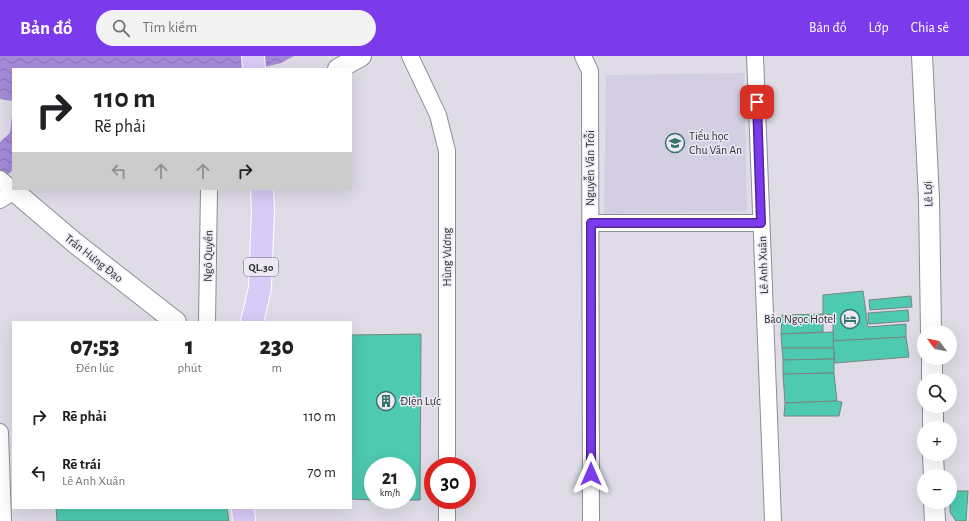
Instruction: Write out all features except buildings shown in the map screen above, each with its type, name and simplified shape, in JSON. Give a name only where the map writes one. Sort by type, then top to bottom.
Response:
[{"type":"highway","points":[[253,56],[254,68]]},
{"type":"highway","name":"QL.30","points":[[252,321],[260,288],[263,210],[262,190]]},
{"type":"highway","points":[[243,509],[244,521]]},
{"type":"street","points":[[340,68],[361,56]]},
{"type":"street","name":"Hùng Vương","points":[[410,56],[438,115],[447,151],[447,457]]},
{"type":"street","name":"Nguyễn Văn Trỗi","points":[[583,56],[590,71],[592,521]]},
{"type":"street","name":"Lê Anh Xuân","points":[[755,56],[773,521]]},
{"type":"street","name":"Lê Lợi","points":[[922,56],[929,199],[931,325]]},
{"type":"street","name":"Trần Hưng Đạo","points":[[5,190],[175,321]]},
{"type":"street","name":"Ngô Quyền","points":[[207,321],[209,190]]},
{"type":"street","points":[[591,223],[761,223]]},
{"type":"street","points":[[0,432],[3,521]]},
{"type":"street","points":[[447,509],[447,521]]},
{"type":"street","points":[[934,509],[935,521]]},
{"type":"shaded area","name":"Tiểu học Chu Văn An","points":[[744,73],[747,211],[604,214],[606,75]]},
{"type":"water","points":[[0,56],[294,56],[281,63],[260,68],[12,68],[12,101],[0,99]]},
{"type":"water","points":[[12,116],[12,171],[0,181],[0,142],[10,133]]},
{"type":"place","name":"Tiểu học Chu Văn An","points":[[675,143]]},
{"type":"place","name":"Bảo Ngọc Hotel","points":[[850,319]]},
{"type":"place","name":"ĐIện Lực","points":[[386,401]]},
{"type":"route","points":[[591,474],[591,223],[761,223],[757,102]]}]
